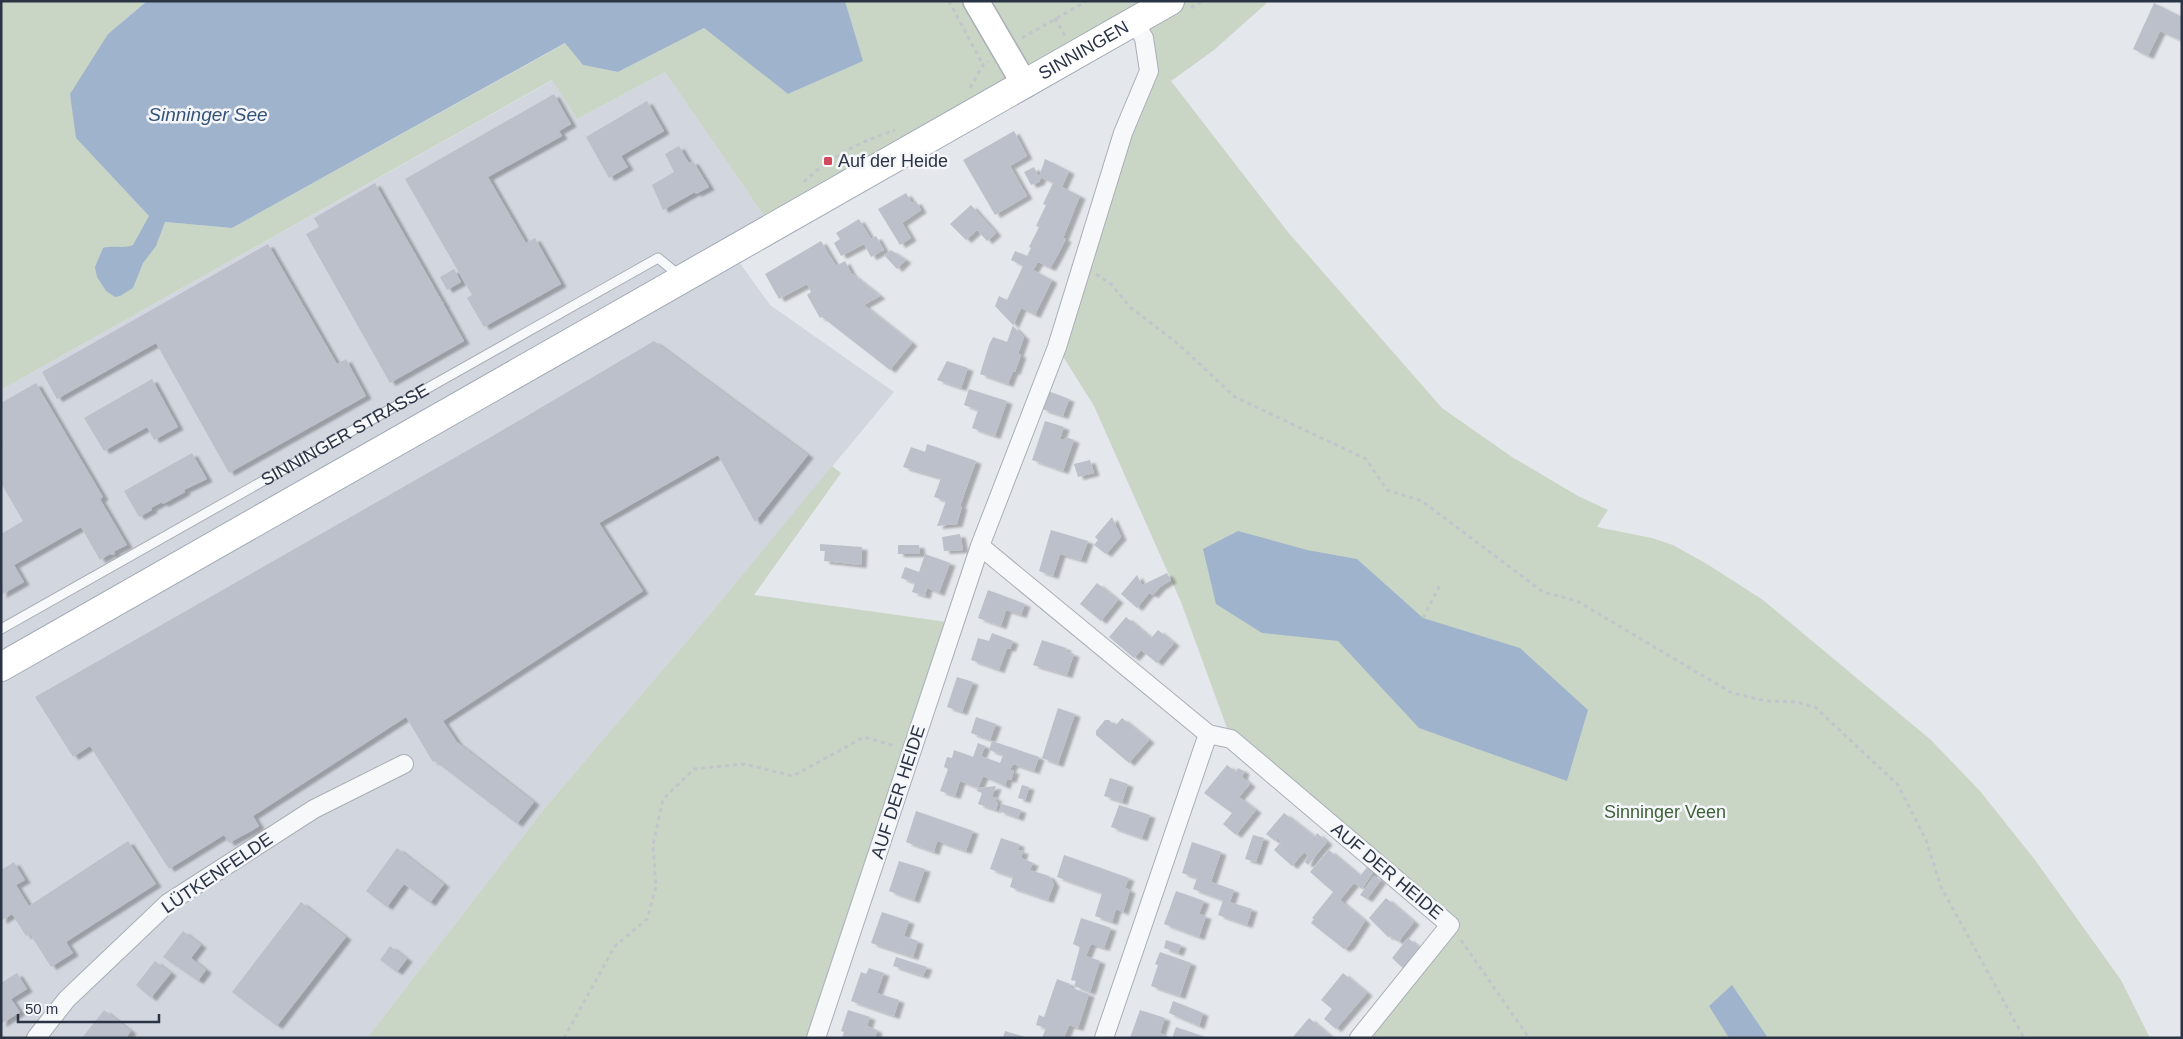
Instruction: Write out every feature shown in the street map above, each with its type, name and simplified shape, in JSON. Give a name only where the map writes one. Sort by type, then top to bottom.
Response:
[{"type":"main road","points":[[976,1],[1025,85]]},
{"type":"main road","name":"SINNINGEN","points":[[1025,85],[1170,1]]},
{"type":"main road","name":"SINNINGER STRASSE","points":[[1,667],[685,279],[842,187],[1025,85]]},
{"type":"street","name":"AUF DER HEIDE","points":[[816,1038],[980,546],[1057,348],[1123,133],[1149,71],[1144,38],[1134,21]]},
{"type":"street","name":"AUF DER HEIDE","points":[[980,546],[1208,734],[1231,739],[1450,925],[1359,1038]]},
{"type":"street","points":[[1104,1038],[1208,734]]},
{"type":"street","name":"LÜTKENFELDE","points":[[36,1038],[67,999],[168,903],[314,809],[404,764]]},
{"type":"lane","name":"SINNINGER STRASSE","points":[[1,629],[658,258],[685,279]]},
{"type":"path","points":[[949,1],[983,65]]},
{"type":"path","points":[[1004,49],[1087,1]]},
{"type":"path","points":[[1082,267],[1111,284],[1130,307],[1177,343],[1234,397],[1366,459],[1387,490],[1422,501],[1543,592],[1577,601],[1732,693],[1766,701],[1796,702],[1815,707],[1898,785],[1926,840],[1941,888],[2024,1038]]},
{"type":"path","points":[[1424,618],[1441,583]]},
{"type":"path","points":[[564,1038],[615,946],[647,919],[656,888],[653,845],[663,799],[694,768],[744,764],[793,776],[864,737],[911,750]]},
{"type":"path","points":[[1450,925],[1529,1038]]},
{"type":"shaded area","points":[[665,72],[771,226],[732,252],[770,305],[894,392],[715,608],[544,809],[367,1038],[1,1038],[1,390],[553,80],[577,119]]},
{"type":"green space","name":"Sinninger Veen","points":[[1,1],[147,1],[108,34],[76,138],[154,221],[232,228],[566,43],[583,65],[618,72],[704,28],[788,94],[862,61],[845,1],[1269,1],[1214,50],[1171,81],[1287,231],[1442,408],[1512,457],[1578,496],[1608,510],[1597,527],[1652,538],[1673,545],[1707,564],[1763,600],[1931,740],[1980,791],[2035,860],[2121,980],[2150,1038],[1359,1038],[1450,925],[1231,739],[1181,602],[1094,406],[1057,347],[1149,71],[1134,21],[771,226],[665,72],[577,119],[552,80],[1,390]]},
{"type":"green space","points":[[832,466],[841,473],[754,595],[954,623],[816,1038],[367,1038],[544,809],[715,608]]},
{"type":"water","name":"Sinninger See","points":[[147,1],[845,1],[863,61],[788,94],[704,28],[618,72],[583,65],[565,43],[232,228],[165,222],[156,246],[143,263],[133,288],[115,297],[106,291],[97,277],[95,267],[103,248],[133,245],[149,216],[76,138],[70,94],[108,34]]},
{"type":"water","points":[[1238,531],[1307,550],[1357,559],[1423,618],[1520,648],[1588,710],[1567,781],[1419,728],[1338,641],[1262,633],[1216,604],[1203,549]]},
{"type":"water","points":[[1732,985],[1768,1038],[1729,1038],[1709,1006]]},
{"type":"building","points":[[2154,3],[2182,17],[2182,41],[2160,31],[2148,56],[2133,49]]},
{"type":"building","points":[[554,94],[571,124],[559,131],[562,136],[488,177],[526,243],[535,238],[561,284],[484,327],[467,298],[472,295],[405,179]]},
{"type":"building","points":[[647,101],[664,131],[621,156],[628,167],[609,178],[586,137]]},
{"type":"building","points":[[1014,131],[1027,156],[1010,166],[1027,196],[995,215],[963,160]]},
{"type":"building","points":[[679,146],[689,163],[693,161],[709,187],[696,194],[695,192],[663,210],[652,185],[674,172],[665,154]]},
{"type":"building","points":[[1045,159],[1069,171],[1062,187],[1080,196],[1063,238],[1066,239],[1050,268],[1038,262],[1033,270],[1052,280],[1035,315],[1021,308],[1013,326],[1024,337],[1018,354],[1021,355],[1008,384],[980,374],[993,337],[1007,342],[1013,325],[995,306],[999,296],[1007,300],[1023,266],[1011,260],[1015,251],[1027,256],[1031,248],[1029,247],[1039,227],[1036,226],[1046,205],[1043,204],[1053,183],[1041,177],[1039,182],[1031,185],[1024,172],[1034,167],[1039,177]]},
{"type":"building","points":[[375,183],[444,302],[464,341],[390,383],[306,234],[319,227],[314,218]]},
{"type":"building","points":[[906,193],[912,203],[916,201],[921,210],[902,223],[911,238],[900,245],[878,209]]},
{"type":"building","points":[[971,205],[996,233],[987,241],[977,230],[966,240],[950,224]]},
{"type":"building","points":[[859,219],[871,239],[876,236],[884,250],[871,257],[864,244],[841,256],[834,243],[840,239],[836,233]]},
{"type":"building","points":[[821,241],[836,266],[845,261],[851,273],[880,296],[864,305],[912,343],[890,370],[822,317],[820,318],[807,295],[811,292],[807,284],[779,299],[765,274]]},
{"type":"building","points":[[268,244],[337,364],[346,359],[366,396],[229,473],[156,343],[57,399],[42,372]]},
{"type":"building","points":[[891,250],[906,260],[897,269],[884,255]]},
{"type":"building","points":[[454,269],[461,282],[447,290],[440,277]]},
{"type":"building","points":[[654,341],[808,455],[755,522],[718,455],[599,523],[643,591],[443,721],[457,742],[534,802],[517,824],[435,761],[433,762],[406,717],[253,816],[259,826],[253,830],[229,843],[224,835],[169,869],[90,746],[73,757],[35,697],[491,437]]},
{"type":"building","points":[[947,361],[968,368],[961,388],[937,380]]},
{"type":"building","points":[[152,379],[178,427],[154,440],[147,427],[104,451],[84,418]]},
{"type":"building","points":[[36,383],[103,497],[100,499],[127,545],[115,551],[114,555],[110,554],[100,560],[81,527],[14,565],[24,582],[1,595],[1,534],[23,521],[1,483],[1,446],[3,445],[1,441],[1,403]]},
{"type":"building","points":[[969,389],[1007,401],[995,436],[972,428],[978,410],[964,405]]},
{"type":"building","points":[[1048,391],[1069,399],[1063,416],[1042,409]]},
{"type":"building","points":[[1045,421],[1064,427],[1060,439],[1064,440],[1066,437],[1074,440],[1063,471],[1032,460]]},
{"type":"building","points":[[927,444],[976,461],[960,506],[962,506],[957,524],[937,526],[946,501],[934,497],[941,478],[903,467],[911,447],[925,452]]},
{"type":"building","points":[[192,453],[207,479],[184,490],[185,492],[163,504],[162,502],[151,508],[152,510],[139,517],[124,491]]},
{"type":"building","points":[[1090,460],[1094,473],[1078,477],[1074,464]]},
{"type":"building","points":[[1112,517],[1121,537],[1106,554],[1094,545],[1098,540],[1095,537]]},
{"type":"building","points":[[1051,530],[1088,541],[1081,560],[1060,554],[1053,576],[1039,571]]},
{"type":"building","points":[[960,534],[963,550],[944,551],[942,537]]},
{"type":"building","points":[[820,544],[862,547],[861,565],[824,561],[825,551],[820,551]]},
{"type":"building","points":[[898,545],[919,545],[920,554],[898,554]]},
{"type":"building","points":[[925,554],[950,563],[939,593],[927,588],[925,596],[912,592],[915,583],[901,578],[905,567],[919,572]]},
{"type":"building","points":[[1167,573],[1171,580],[1160,587],[1153,595],[1149,593],[1137,608],[1121,594],[1137,575],[1142,585]]},
{"type":"building","points":[[1097,583],[1118,600],[1101,621],[1080,604]]},
{"type":"building","points":[[988,590],[1025,604],[1021,615],[1006,610],[1001,626],[978,618]]},
{"type":"building","points":[[1126,617],[1151,638],[1158,630],[1174,643],[1157,663],[1141,650],[1134,658],[1109,637]]},
{"type":"building","points":[[992,633],[1013,641],[1010,649],[1007,648],[999,670],[971,660],[978,638],[989,641]]},
{"type":"building","points":[[1042,640],[1066,648],[1065,651],[1074,654],[1067,675],[1033,665]]},
{"type":"building","points":[[957,677],[973,682],[962,712],[947,707]]},
{"type":"building","points":[[1058,708],[1075,714],[1058,764],[1042,758]]},
{"type":"building","points":[[976,717],[996,724],[990,740],[971,733]]},
{"type":"building","points":[[1122,718],[1149,740],[1129,763],[1096,735],[1096,731],[1105,720],[1109,720],[1115,726]]},
{"type":"building","points":[[992,741],[1039,757],[1034,771],[1013,764],[1010,770],[1014,771],[1011,780],[1007,779],[1005,786],[983,776],[978,788],[960,781],[955,796],[940,791],[948,769],[944,767],[947,757],[952,758],[954,750],[973,757],[978,743],[985,746],[981,756],[1000,763],[1003,755],[989,750]]},
{"type":"building","points":[[1227,765],[1236,772],[1238,768],[1244,771],[1242,777],[1250,784],[1239,797],[1256,810],[1236,835],[1223,824],[1232,813],[1204,793]]},
{"type":"building","points":[[1110,778],[1128,784],[1122,802],[1104,796]]},
{"type":"building","points":[[1022,785],[1029,787],[1025,800],[1018,798]]},
{"type":"building","points":[[996,786],[992,797],[997,798],[995,801],[998,803],[996,810],[978,804],[982,793],[977,791],[978,788]]},
{"type":"building","points":[[1002,804],[1021,810],[1018,818],[999,811]]},
{"type":"building","points":[[1119,805],[1150,815],[1142,838],[1111,827]]},
{"type":"building","points":[[916,811],[973,831],[966,851],[937,841],[934,852],[906,842]]},
{"type":"building","points":[[1284,813],[1315,837],[1317,833],[1327,842],[1308,865],[1305,862],[1308,855],[1304,852],[1292,866],[1274,850],[1281,842],[1277,838],[1275,841],[1266,834]]},
{"type":"building","points":[[1253,835],[1264,838],[1256,862],[1245,859]]},
{"type":"building","points":[[1001,838],[1019,844],[1018,850],[1023,851],[1021,858],[1033,863],[1030,870],[1049,876],[1054,884],[1048,900],[1010,887],[1013,877],[990,869]]},
{"type":"building","points":[[128,841],[156,884],[66,942],[73,953],[51,967],[30,934],[26,936],[12,914],[1,921],[1,870],[14,862],[25,880],[16,885],[29,906]]},
{"type":"building","points":[[1192,842],[1221,852],[1211,882],[1234,890],[1230,902],[1252,909],[1247,925],[1218,915],[1223,900],[1193,889],[1197,878],[1182,873]]},
{"type":"building","points":[[397,848],[444,884],[430,903],[404,884],[387,907],[366,891]]},
{"type":"building","points":[[1329,850],[1360,876],[1368,866],[1374,871],[1362,889],[1354,883],[1340,900],[1365,921],[1349,946],[1344,949],[1311,923],[1314,919],[1312,918],[1333,892],[1310,872]]},
{"type":"building","points":[[1064,855],[1129,878],[1125,888],[1130,890],[1123,912],[1116,909],[1112,922],[1095,916],[1102,893],[1057,877]]},
{"type":"building","points":[[899,861],[925,869],[914,900],[889,891]]},
{"type":"building","points":[[1374,876],[1381,880],[1367,899],[1360,895]]},
{"type":"building","points":[[1176,891],[1204,901],[1199,914],[1206,916],[1199,937],[1164,924]]},
{"type":"building","points":[[1386,898],[1414,922],[1398,942],[1391,936],[1388,937],[1369,918]]},
{"type":"building","points":[[301,902],[346,937],[277,1026],[232,992]]},
{"type":"building","points":[[882,912],[909,921],[904,936],[918,941],[913,957],[871,943]]},
{"type":"building","points":[[1081,918],[1111,928],[1104,948],[1091,944],[1086,956],[1100,961],[1090,992],[1074,986],[1076,981],[1071,980],[1080,947],[1073,944]]},
{"type":"building","points":[[183,931],[201,945],[191,958],[206,970],[198,981],[163,957]]},
{"type":"building","points":[[1408,938],[1421,949],[1404,969],[1392,958]]},
{"type":"building","points":[[1166,940],[1181,945],[1178,953],[1164,948]]},
{"type":"building","points":[[390,946],[407,959],[397,972],[380,960]]},
{"type":"building","points":[[1160,952],[1191,963],[1180,996],[1151,986],[1158,965],[1155,964]]},
{"type":"building","points":[[896,957],[927,967],[923,976],[893,966]]},
{"type":"building","points":[[155,961],[171,973],[151,998],[136,985]]},
{"type":"building","points":[[869,968],[884,973],[877,993],[899,1000],[894,1016],[851,1001],[861,972],[866,974]]},
{"type":"building","points":[[17,973],[27,989],[11,999],[20,1012],[1,1024],[1,983]]},
{"type":"building","points":[[1343,973],[1367,993],[1336,1029],[1324,1019],[1332,1009],[1321,1000]]},
{"type":"building","points":[[1057,979],[1070,984],[1069,987],[1089,994],[1078,1028],[1069,1025],[1064,1038],[1042,1038],[1046,1028],[1036,1025],[1039,1015],[1044,1017]]},
{"type":"building","points":[[1173,1001],[1203,1013],[1199,1026],[1169,1013]]},
{"type":"building","points":[[104,1010],[131,1031],[126,1038],[82,1038]]},
{"type":"building","points":[[848,1010],[870,1017],[867,1026],[877,1030],[875,1038],[842,1038],[844,1032],[841,1031]]},
{"type":"building","points":[[1140,1010],[1165,1018],[1160,1033],[1172,1038],[1130,1038]]},
{"type":"building","points":[[1309,1018],[1330,1036],[1328,1038],[1292,1038]]},
{"type":"building","points":[[1176,1027],[1205,1037],[1205,1038],[1172,1038]]},
{"type":"building","points":[[1005,1031],[1025,1037],[1025,1038],[1003,1038]]},
{"type":"place","name":"Auf der Heide","points":[[828,161]]}]
